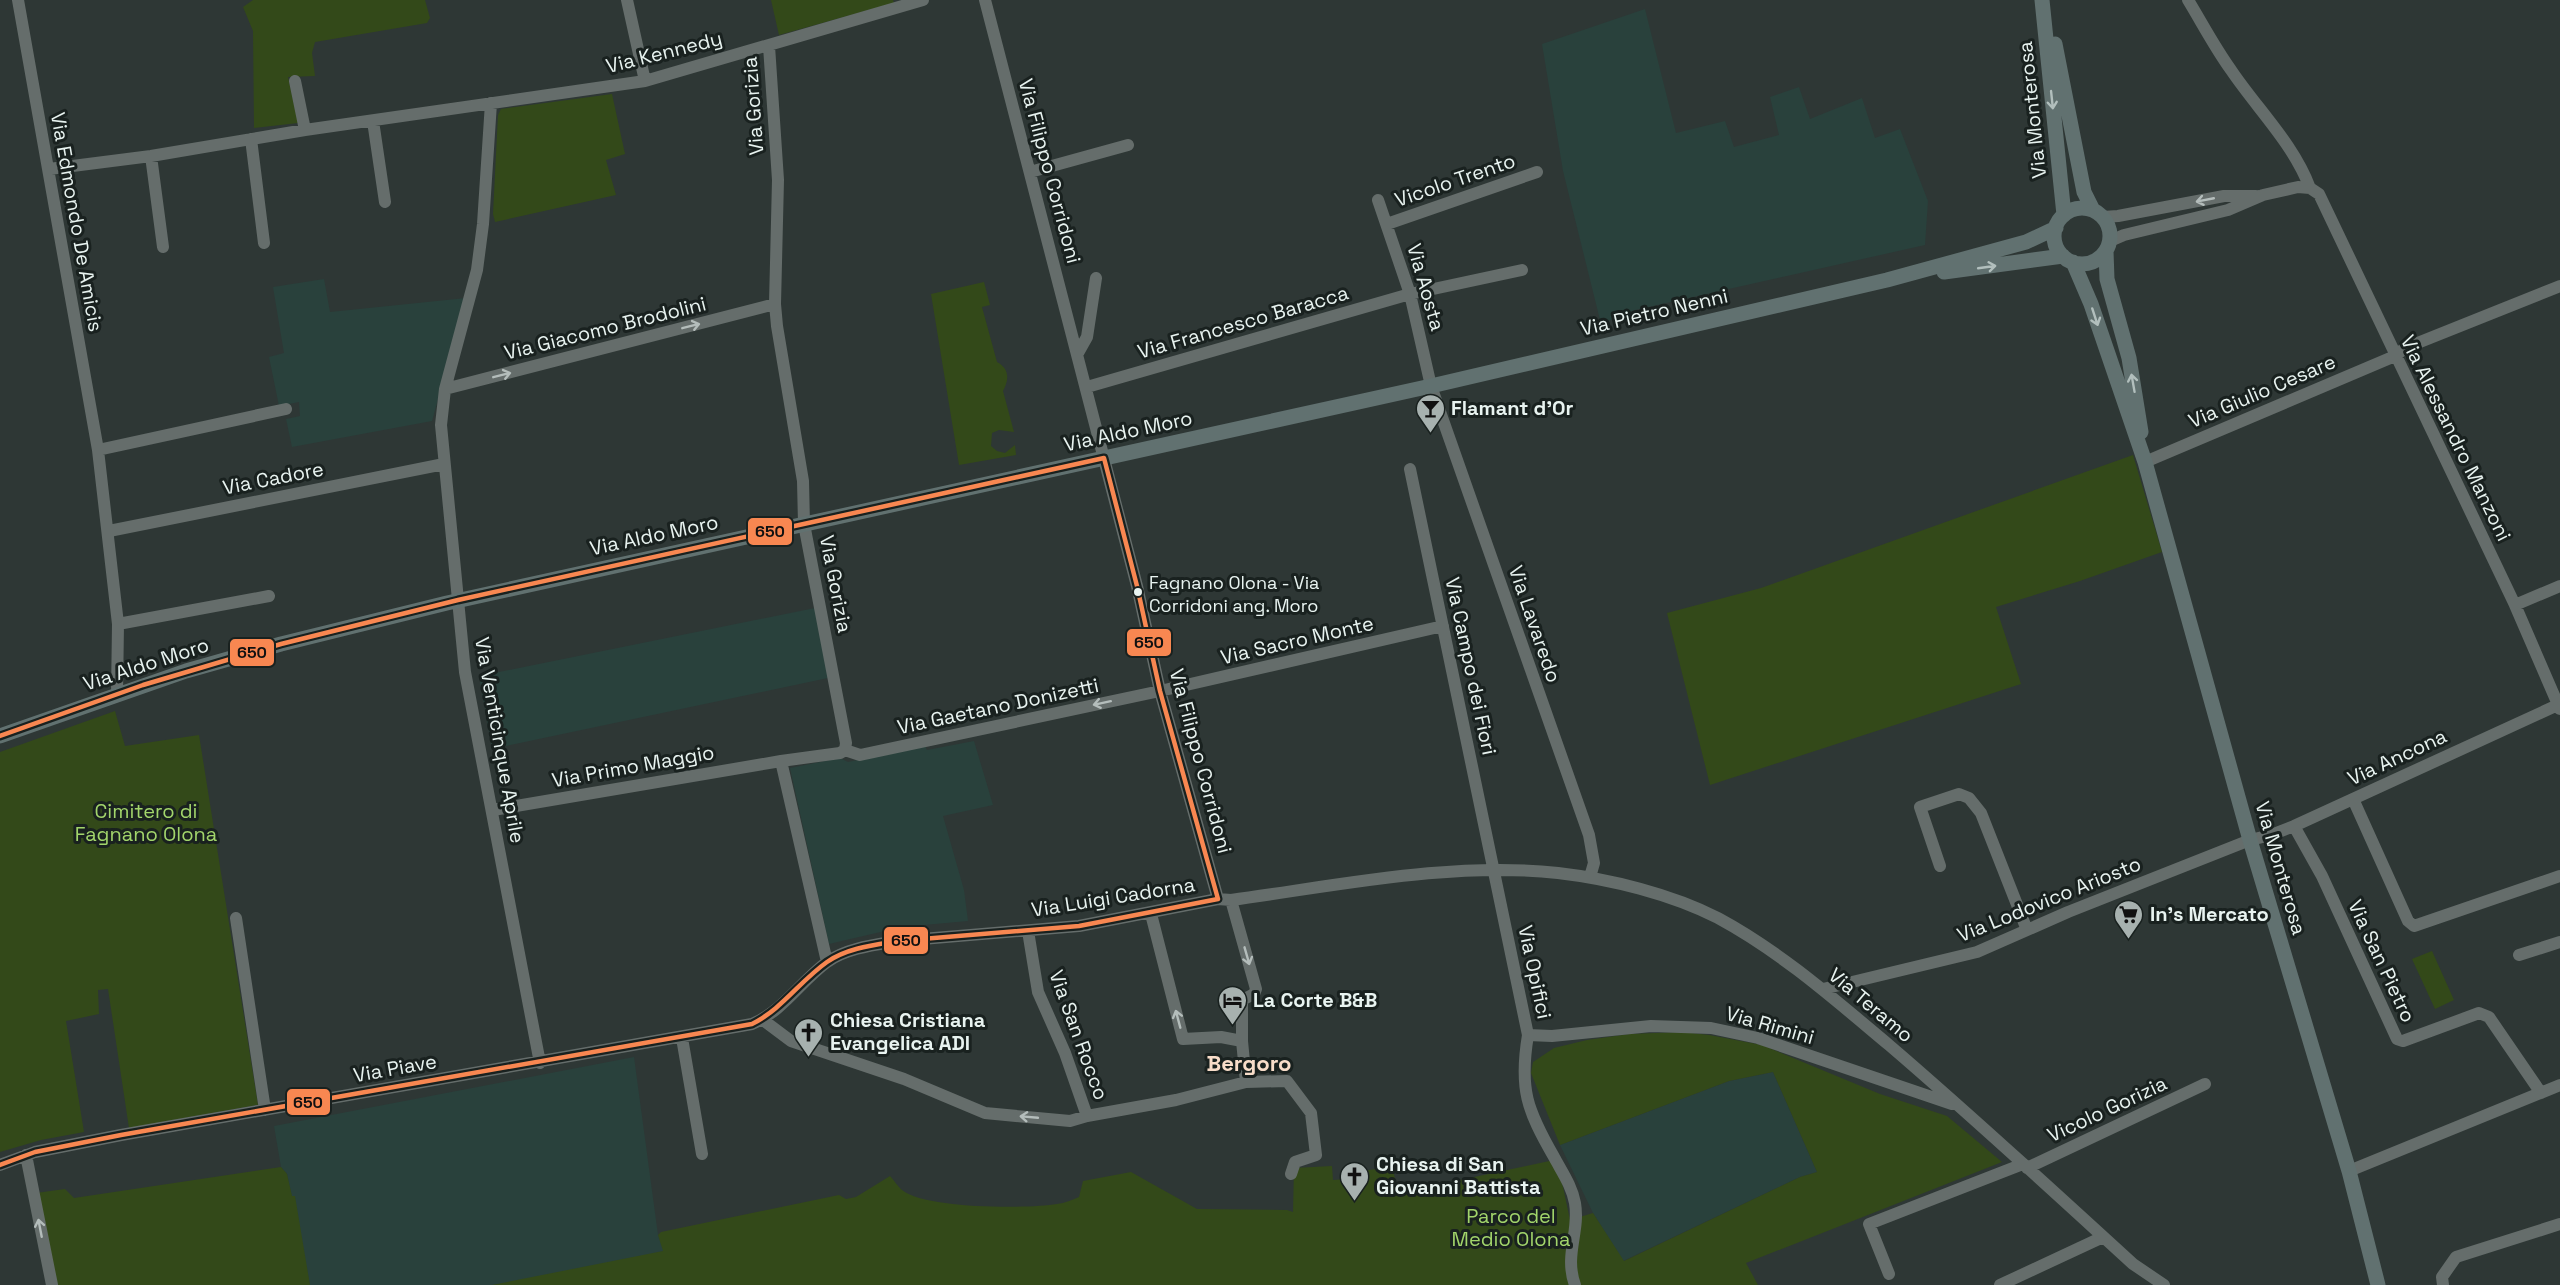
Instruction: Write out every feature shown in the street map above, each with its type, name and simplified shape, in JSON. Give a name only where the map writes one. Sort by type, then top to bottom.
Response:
[{"type":"main road","name":"Via Monterosa","points":[[2044,0],[2084,192],[2098,213]]},
{"type":"main road","name":"Via Monterosa","points":[[2044,0],[2060,221]]},
{"type":"main road","points":[[2083,208],[2098,213],[2109,228],[2108,246],[2098,259],[2086,264],[2068,259],[2054,237],[2060,221],[2072,210],[2083,208]]},
{"type":"main road","name":"Via Pietro Nenni","points":[[1431,386],[1887,280],[2026,242],[2060,221]]},
{"type":"main road","name":"Via Monterosa","points":[[2108,246],[2107,279],[2129,358],[2145,462]]},
{"type":"main road","name":"Via Monterosa","points":[[2068,259],[2088,296],[2145,462],[2250,840],[2349,1171],[2378,1285]]},
{"type":"main road","name":"Via Pietro Nenni","points":[[1887,280],[2068,259]]},
{"type":"main road","name":"Via Aldo Moro","points":[[0,736],[117,694],[246,654],[458,600],[1431,386]]},
{"type":"street","name":"Via Edmondo De Amicis","points":[[18,0],[98,450],[118,624],[117,694]]},
{"type":"street","points":[[627,0],[645,81]]},
{"type":"street","name":"Via Kennedy","points":[[49,169],[151,156],[305,130],[645,81],[923,0]]},
{"type":"street","name":"Via Filippo Corridoni","points":[[985,0],[1087,387],[1137,586],[1160,691],[1218,899]]},
{"type":"street","name":"Via Alessandro Manzoni","points":[[2188,0],[2231,71],[2286,143],[2302,168],[2310,188],[2325,202],[2395,356],[2515,605],[2559,705]]},
{"type":"street","name":"Via Gorizia","points":[[769,46],[778,180],[775,304],[803,481],[804,524],[846,743],[845,750]]},
{"type":"street","points":[[295,81],[305,130]]},
{"type":"street","name":"Via Venticinque Aprile","points":[[491,103],[483,224],[477,270],[445,389],[441,424],[470,702],[493,810],[540,1063]]},
{"type":"street","points":[[373,121],[384,202]]},
{"type":"street","points":[[251,139],[264,243]]},
{"type":"street","points":[[1030,172],[1128,145]]},
{"type":"street","points":[[151,156],[163,247]]},
{"type":"street","name":"Vicolo Trento","points":[[1387,224],[1537,172]]},
{"type":"street","points":[[2108,246],[2124,235],[2228,210],[2263,195],[2298,187],[2310,188]]},
{"type":"street","points":[[2098,213],[2118,216],[2224,196],[2263,195]]},
{"type":"street","name":"Via Aosta","points":[[1378,200],[1410,294],[1431,386]]},
{"type":"street","name":"Via Francesco Baracca","points":[[1087,387],[1410,294],[1522,270]]},
{"type":"street","name":"Via Filippo Corridoni","points":[[1078,353],[1087,337],[1096,278]]},
{"type":"street","name":"Via Giulio Cesare","points":[[2145,462],[2395,356],[2405,348],[2560,286]]},
{"type":"street","name":"Via Giacomo Brodolini","points":[[445,389],[775,304]]},
{"type":"street","name":"Via Lavaredo","points":[[1431,386],[1589,835],[1594,863],[1590,877]]},
{"type":"street","points":[[98,450],[286,409]]},
{"type":"street","name":"Via Cadore","points":[[109,531],[444,464]]},
{"type":"street","name":"Via Campo dei Fiori","points":[[1410,469],[1494,871]]},
{"type":"street","points":[[2515,605],[2560,586]]},
{"type":"street","points":[[118,624],[268,596]]},
{"type":"street","name":"Via Sacro Monte","points":[[1160,691],[1443,626]]},
{"type":"street","name":"Via Gaetano Donizetti","points":[[845,750],[860,755],[1160,691]]},
{"type":"street","name":"Via Ancona","points":[[2250,840],[2294,826],[2559,705]]},
{"type":"street","points":[[827,962],[781,761],[840,753],[845,750]]},
{"type":"street","name":"Via Primo Maggio","points":[[493,810],[781,761]]},
{"type":"street","points":[[1940,866],[1920,807],[1959,794],[1969,798],[1982,813],[2027,930]]},
{"type":"street","points":[[2353,799],[2408,921],[2414,926],[2560,876]]},
{"type":"street","name":"Via San Pietro","points":[[2294,826],[2322,876],[2397,1039],[2403,1041],[2479,1013],[2489,1017],[2541,1093]]},
{"type":"street","name":"Via Lodovico Ariosto","points":[[1823,989],[1977,952],[2250,840]]},
{"type":"street","name":"Via Teramo","points":[[1494,871],[1555,873],[1590,877],[1656,895],[1716,917],[1779,954],[1823,989],[1959,1107],[2133,1264],[2164,1285]]},
{"type":"street","name":"Via Luigi Cadorna","points":[[763,1020],[827,962],[846,952],[898,941],[1079,926],[1151,914],[1218,899],[1232,900],[1425,874],[1494,871]]},
{"type":"street","name":"Via Opifici","points":[[1494,871],[1528,1035],[1523,1066],[1532,1119],[1570,1186],[1575,1204],[1576,1222],[1570,1258],[1570,1273],[1575,1285]]},
{"type":"street","points":[[1232,900],[1256,989],[1254,994],[1242,1000],[1242,1041],[1246,1082]]},
{"type":"street","points":[[1151,914],[1183,1039],[1221,1037],[1242,1041]]},
{"type":"street","points":[[236,918],[265,1110]]},
{"type":"street","name":"Via San Rocco","points":[[1028,931],[1038,992],[1065,1053],[1087,1116]]},
{"type":"street","points":[[2519,954],[2560,942]]},
{"type":"street","points":[[763,1020],[790,1041],[904,1079],[985,1113],[1070,1121],[1176,1100],[1246,1082],[1287,1081],[1311,1113],[1316,1155],[1295,1162],[1291,1174]]},
{"type":"street","name":"Via Piave","points":[[0,1166],[26,1155],[121,1135],[739,1028],[763,1020]]},
{"type":"street","name":"Via Rimini","points":[[1528,1035],[1552,1036],[1651,1026],[1711,1028],[1758,1038],[1959,1107]]},
{"type":"street","points":[[682,1038],[702,1154]]},
{"type":"street","name":"Vicolo Gorizia","points":[[1889,1274],[1869,1224],[2025,1166],[2205,1084]]},
{"type":"street","points":[[2349,1171],[2560,1085]]},
{"type":"street","points":[[26,1155],[52,1285]]},
{"type":"street","points":[[2443,1285],[2442,1277],[2456,1257],[2560,1224]]},
{"type":"street","points":[[2000,1285],[2103,1237]]},
{"type":"shaded area","points":[[1645,9],[1676,133],[1725,121],[1734,147],[1779,135],[1770,97],[1799,87],[1810,119],[1862,98],[1875,138],[1900,129],[1928,201],[1925,245],[1635,310],[1601,324],[1563,171],[1542,44]]},
{"type":"shaded area","points":[[324,279],[330,312],[466,298],[432,421],[292,447],[286,419],[300,416],[299,402],[279,406],[269,357],[284,353],[273,287]]},
{"type":"shaded area","points":[[815,608],[828,678],[492,749],[479,676]]},
{"type":"shaded area","points":[[974,741],[993,805],[943,816],[964,890],[968,921],[902,927],[829,944],[790,768],[840,758],[848,762],[925,746],[927,750]]},
{"type":"shaded area","points":[[634,1057],[658,1235],[664,1251],[530,1285],[310,1285],[287,1174],[281,1167],[274,1126]]},
{"type":"shaded area","points":[[1773,1072],[1817,1172],[1800,1177],[1623,1261],[1593,1213],[1560,1145],[1729,1081]]},
{"type":"green space","points":[[253,0],[425,0],[430,18],[427,23],[315,42],[312,53],[315,76],[288,77],[298,123],[254,128],[253,31],[243,7]]},
{"type":"green space","points":[[771,0],[893,0],[894,3],[779,35]]},
{"type":"green space","points":[[612,94],[625,154],[606,160],[616,195],[495,222],[493,214],[498,115],[501,109]]},
{"type":"green space","points":[[984,282],[990,305],[982,307],[997,362],[1006,371],[1007,379],[1003,391],[1014,432],[999,430],[992,433],[991,446],[1005,453],[1015,445],[1016,455],[959,465],[931,294]]},
{"type":"green space","points":[[2133,455],[2162,552],[1996,607],[2021,684],[1710,785],[1667,613],[1761,588]]},
{"type":"green space","name":"Cimitero di Fagnano Olona","points":[[115,711],[125,746],[199,735],[258,1105],[129,1128],[108,989],[98,990],[99,1014],[66,1021],[84,1132],[41,1140],[0,1152],[0,752]]},
{"type":"green space","points":[[2432,951],[2454,1000],[2435,1009],[2412,959]]},
{"type":"green space","name":"Parco del Medio Olona","points":[[1682,1032],[1762,1045],[1880,1094],[1947,1116],[2002,1162],[1746,1263],[1758,1285],[492,1285],[663,1251],[658,1235],[661,1232],[839,1195],[846,1199],[856,1197],[890,1176],[902,1190],[932,1201],[977,1206],[1023,1207],[1066,1202],[1079,1197],[1083,1181],[1131,1172],[1197,1209],[1287,1210],[1293,1212],[1294,1168],[1332,1166],[1333,1180],[1361,1178],[1361,1171],[1392,1167],[1399,1193],[1554,1160],[1570,1220],[1593,1213],[1624,1261],[1800,1177],[1817,1172],[1773,1072],[1729,1081],[1560,1145],[1531,1073],[1533,1062],[1554,1048],[1587,1040],[1630,1034]]},
{"type":"green space","points":[[281,1167],[287,1174],[292,1196],[295,1196],[310,1285],[57,1285],[36,1193],[65,1189],[74,1198]]},
{"type":"transit line","name":"650","points":[[0,736],[143,685],[281,644],[458,600],[1104,458],[1137,586],[1160,691],[1218,899]]},
{"type":"transit line","name":"650","points":[[0,1165],[35,1152],[121,1135],[752,1024],[773,1011],[827,962],[843,953],[870,946],[898,941],[1079,926],[1218,899]]},
{"type":"place","name":"Flamant d'Or","points":[[1430,434]]},
{"type":"place","name":"Fagnano Olona - Via Corridoni ang. Moro","points":[[1138,592]]},
{"type":"place","name":"In's Mercato","points":[[2129,940]]},
{"type":"place","name":"La Corte B&B","points":[[1232,1026]]},
{"type":"place","name":"Chiesa Cristiana Evangelica ADI","points":[[809,1058]]},
{"type":"place","name":"Chiesa di San Giovanni Battista","points":[[1355,1202]]},
{"type":"district","name":"Bergoro","points":[[1249,1063]]}]
